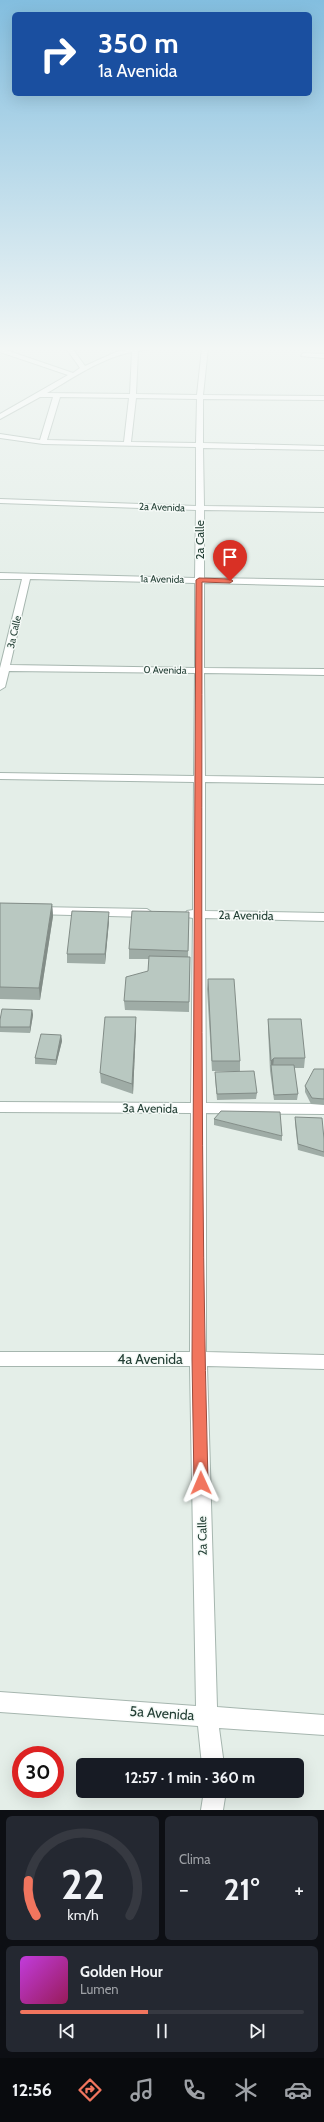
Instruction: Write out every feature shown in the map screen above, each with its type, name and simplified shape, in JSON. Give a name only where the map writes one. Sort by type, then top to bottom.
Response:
[{"type":"street","points":[[43,442],[46,432]]},
{"type":"street","points":[[127,444],[128,432]]},
{"type":"street","name":"2a Calle","points":[[199,432],[197,1109],[198,1359],[207,1716],[212,1758]]},
{"type":"street","points":[[0,436],[43,442],[324,448]]},
{"type":"street","name":"2a Avenida","points":[[0,501],[199,508],[324,510]]},
{"type":"street","name":"1a Avenida","points":[[0,576],[324,583]]},
{"type":"street","name":"3a Calle","points":[[0,687],[6,668],[27,576]]},
{"type":"street","name":"0 Avenida","points":[[6,668],[324,672]]},
{"type":"street","points":[[0,776],[324,781]]},
{"type":"street","points":[[24,910],[158,913]]},
{"type":"street","name":"2a Avenida","points":[[182,914],[324,918]]},
{"type":"street","name":"3a Avenida","points":[[0,1107],[324,1109]]},
{"type":"street","name":"4a Avenida","points":[[0,1359],[198,1359],[324,1362]]},
{"type":"street","name":"5a Avenida","points":[[0,1702],[324,1725]]},
{"type":"street","points":[[212,1810],[214,1798]]},
{"type":"building","points":[[0,903],[52,904],[39,988],[0,987]]},
{"type":"building","points":[[72,911],[109,912],[105,954],[67,954]]},
{"type":"building","points":[[132,911],[189,912],[188,951],[129,949]]},
{"type":"building","points":[[149,956],[190,957],[189,1002],[124,1001],[126,977],[148,971]]},
{"type":"building","points":[[208,979],[234,979],[240,1061],[212,1061]]},
{"type":"building","points":[[2,1009],[32,1010],[30,1027],[0,1027]]},
{"type":"building","points":[[105,1017],[136,1017],[132,1084],[100,1073]]},
{"type":"building","points":[[268,1019],[301,1019],[305,1058],[274,1058],[271,1061]]},
{"type":"building","points":[[41,1034],[61,1035],[56,1060],[35,1058]]},
{"type":"building","points":[[271,1065],[294,1065],[298,1094],[274,1095]]},
{"type":"building","points":[[314,1069],[324,1069],[324,1099],[312,1098],[305,1086]]},
{"type":"building","points":[[254,1071],[257,1093],[217,1094],[215,1072]]},
{"type":"building","points":[[221,1111],[280,1112],[282,1136],[214,1119]]},
{"type":"building","points":[[295,1117],[322,1118],[324,1152],[298,1144]]},
{"type":"route","points":[[201,1483],[198,1359],[197,1109],[199,580],[230,581]]}]
